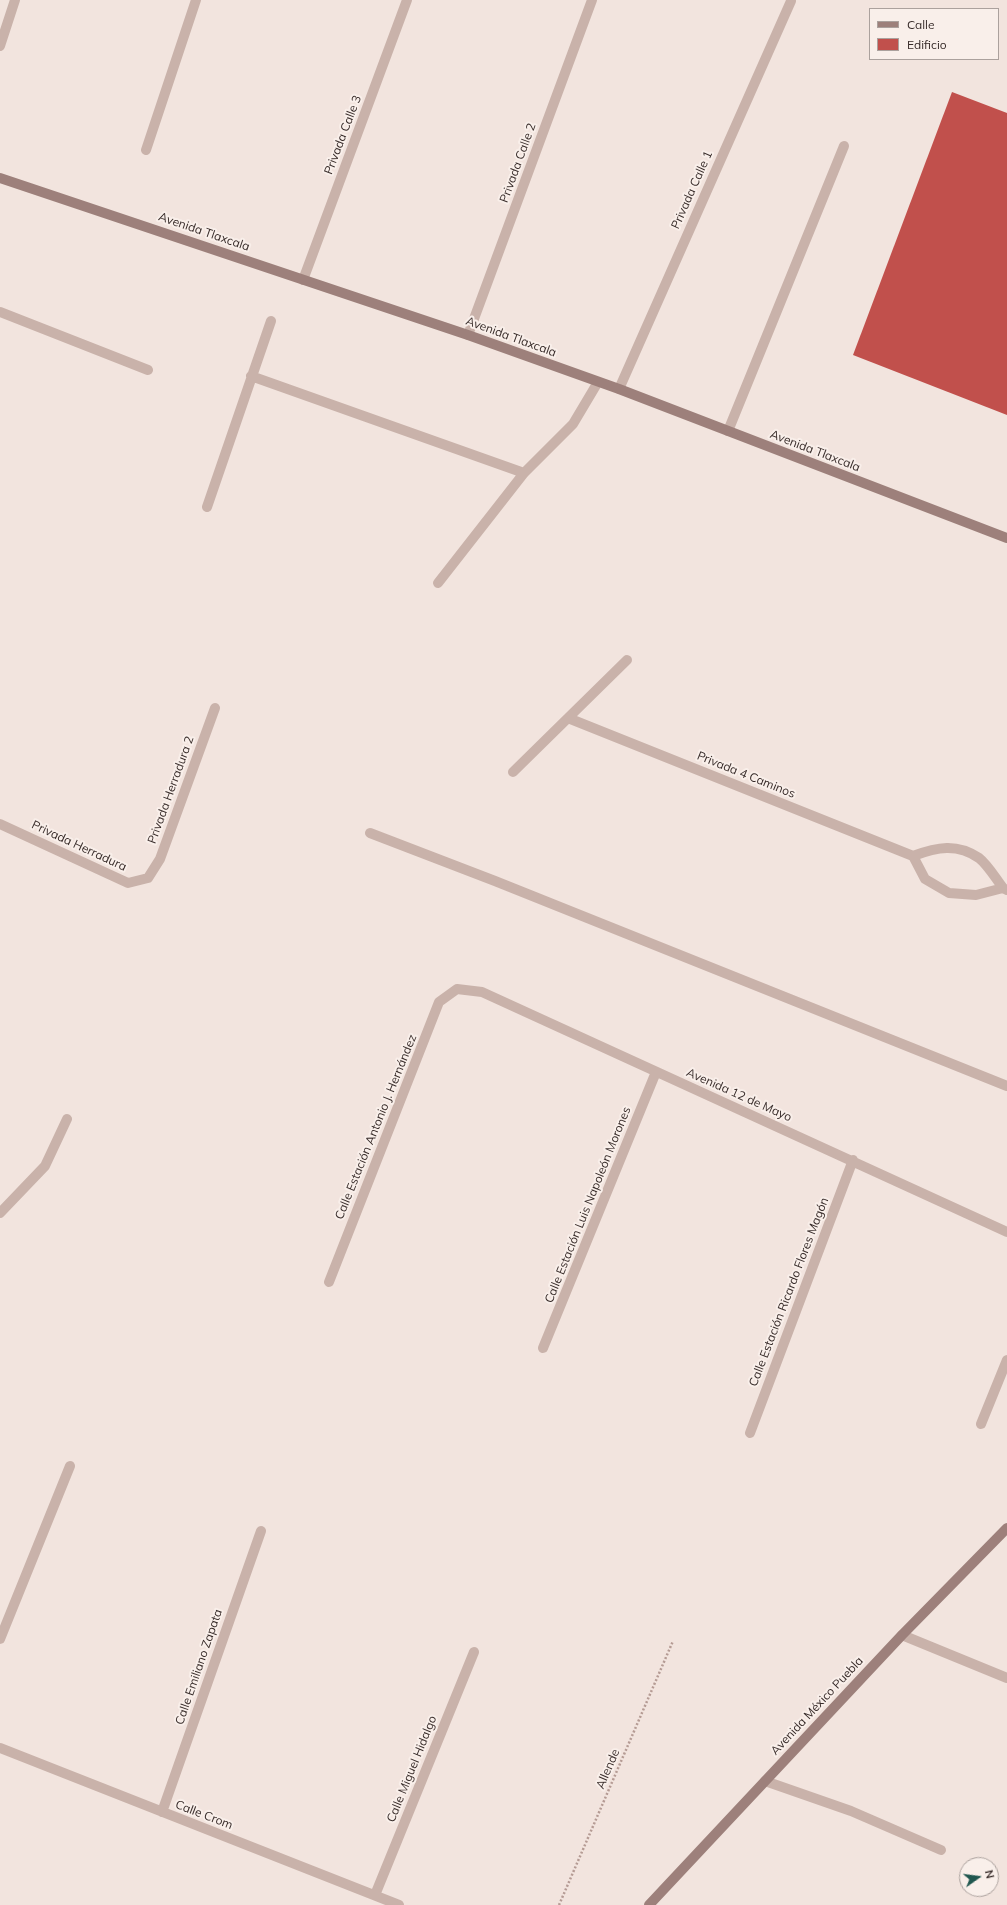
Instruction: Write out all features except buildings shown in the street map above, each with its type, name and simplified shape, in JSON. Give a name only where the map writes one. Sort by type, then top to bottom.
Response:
[{"type":"street","points":[[0,46],[2,30],[15,0]]},
{"type":"street","points":[[146,150],[196,0]]},
{"type":"street","name":"Privada Calle 3","points":[[303,280],[407,0]]},
{"type":"street","name":"Privada Calle 2","points":[[468,335],[592,0]]},
{"type":"street","name":"Privada Calle 1","points":[[619,389],[791,1]]},
{"type":"street","points":[[728,432],[844,146]]},
{"type":"street","name":"Avenida Tlaxcala","points":[[0,178],[468,335],[619,389],[1007,538]]},
{"type":"street","points":[[0,312],[148,370]]},
{"type":"street","points":[[207,508],[271,321]]},
{"type":"street","points":[[251,376],[524,473]]},
{"type":"street","points":[[438,583],[524,473],[573,424],[598,382]]},
{"type":"street","points":[[513,772],[627,660]]},
{"type":"street","name":"Privada Herradura 2","points":[[148,878],[160,859],[215,708]]},
{"type":"street","name":"Privada 4 Caminos","points":[[568,718],[913,856]]},
{"type":"street","name":"Privada Herradura","points":[[0,824],[128,883],[148,878]]},
{"type":"street","points":[[370,833],[502,884],[1007,1086]]},
{"type":"street","points":[[935,848],[957,848],[980,859],[1005,889],[976,895],[949,893],[925,879],[913,856],[935,848]]},
{"type":"street","name":"Avenida 12 de Mayo","points":[[457,989],[482,992],[853,1160],[1007,1232]]},
{"type":"street","name":"Calle Estación Antonio J. Hernández","points":[[329,1282],[440,1002],[457,989]]},
{"type":"street","name":"Calle Estación Luis Napoleón Morones","points":[[543,1348],[656,1072]]},
{"type":"street","points":[[0,1213],[45,1166],[67,1118]]},
{"type":"street","name":"Calle Estación Ricardo Flores Magón","points":[[750,1433],[853,1160]]},
{"type":"street","points":[[981,1424],[1007,1360]]},
{"type":"street","points":[[0,1639],[70,1466]]},
{"type":"street","name":"Avenida México Puebla","points":[[649,1905],[902,1635],[1007,1528]]},
{"type":"street","name":"Calle Emiliano Zapata","points":[[162,1812],[261,1531]]},
{"type":"street","points":[[902,1635],[1007,1678]]},
{"type":"street","name":"Calle Miguel Hidalgo","points":[[374,1895],[474,1652]]},
{"type":"street","name":"Calle Crom","points":[[0,1748],[398,1905]]},
{"type":"street","points":[[765,1781],[851,1811],[941,1850]]},
{"type":"path","name":"Allende","points":[[559,1905],[673,1641]]}]
